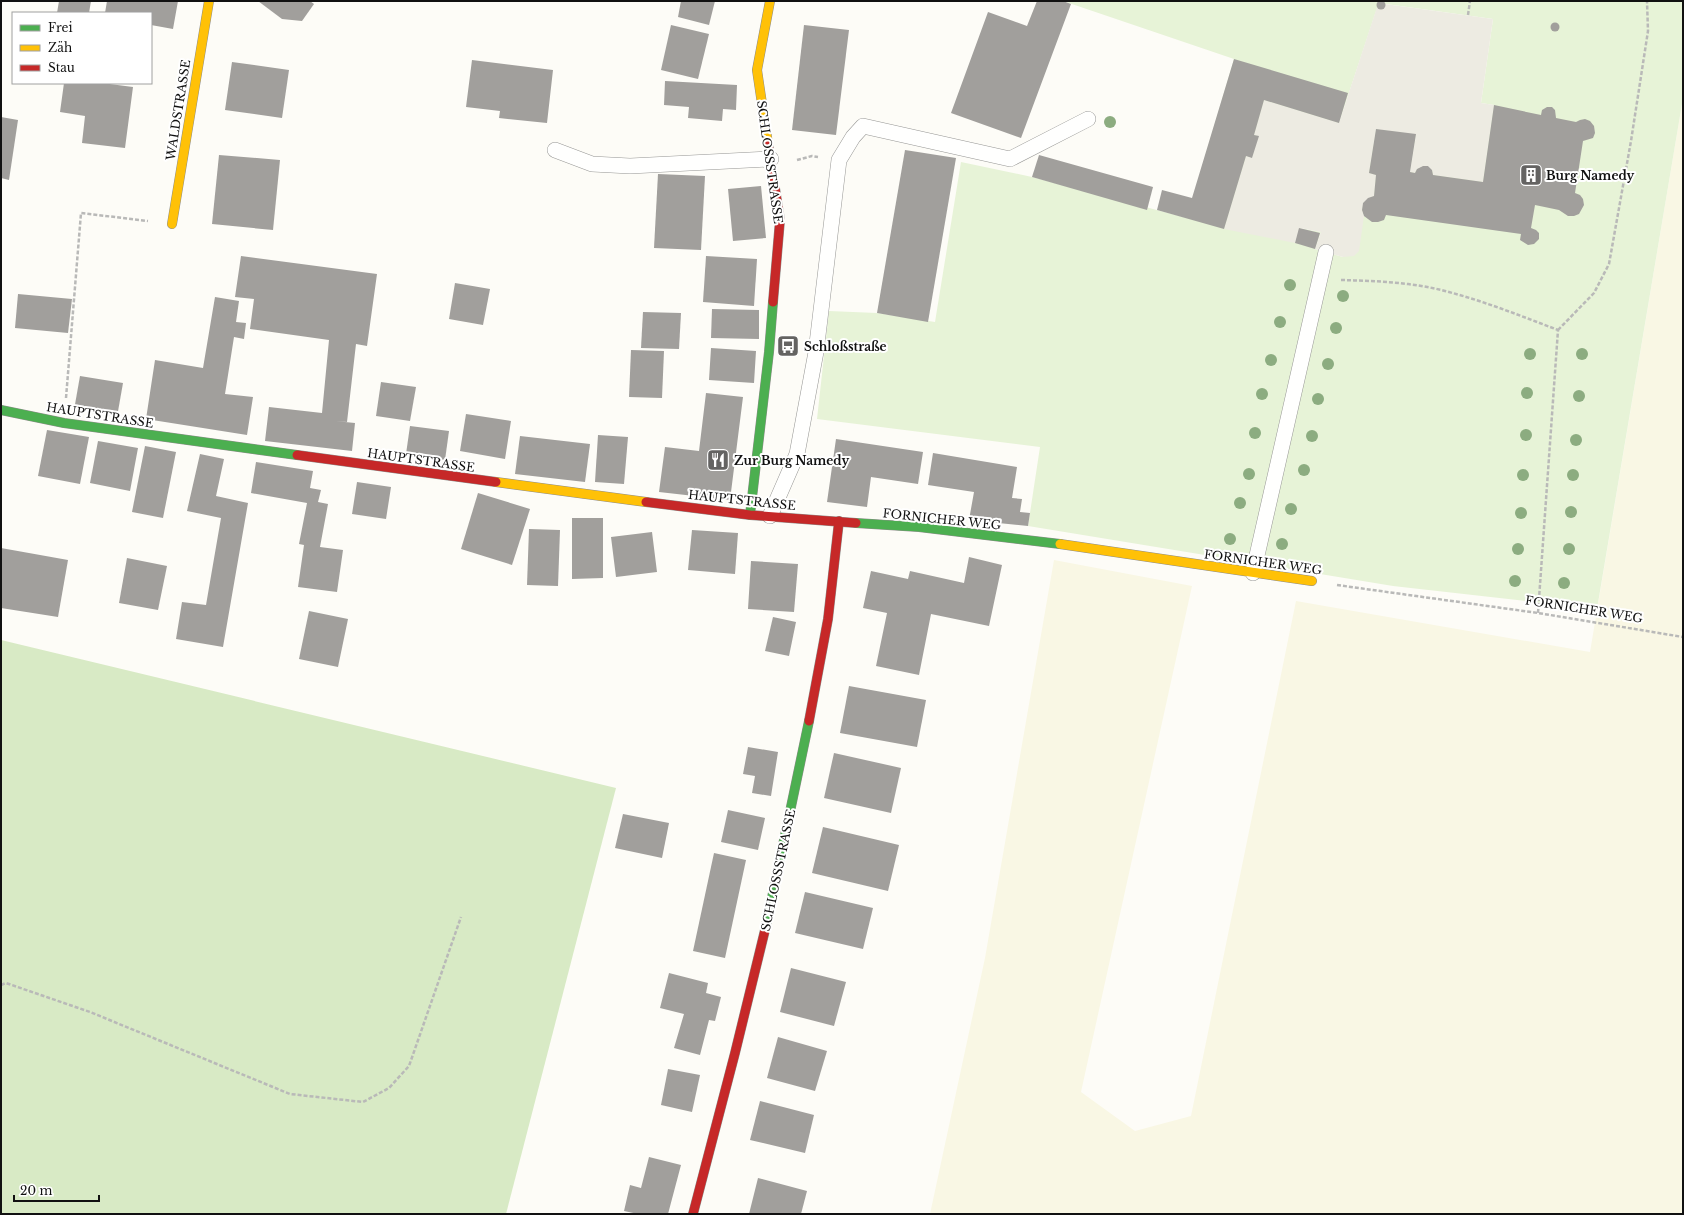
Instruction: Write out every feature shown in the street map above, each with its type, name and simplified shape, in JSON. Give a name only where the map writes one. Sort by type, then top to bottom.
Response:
[{"type":"street","name":"WALDSTRASSE","points":[[172,224],[209,1]]},
{"type":"street","name":"SCHLOSSSTRASSE","points":[[750,515],[769,352],[780,220],[757,70],[770,1]]},
{"type":"street","name":"HAUPTSTRASSE","points":[[1,410],[64,423],[224,444],[438,475],[750,515],[838,521]]},
{"type":"street","name":"SCHLOSSSTRASSE","points":[[693,1214],[736,1053],[780,866],[820,670],[836,565],[838,521]]},
{"type":"street","name":"FORNICHER WEG","points":[[838,521],[919,527],[1023,539],[1253,574],[1312,581]]},
{"type":"lane","points":[[770,516],[797,454],[816,352],[839,160],[853,137],[863,126],[1010,160],[1088,119]]},
{"type":"lane","points":[[555,150],[592,164],[630,166],[771,160]]},
{"type":"lane","points":[[1253,574],[1326,252]]},
{"type":"path","points":[[1468,15],[1470,1]]},
{"type":"path","points":[[1538,613],[1558,330],[1594,293],[1609,264],[1631,141],[1648,31],[1647,1]]},
{"type":"path","points":[[795,161],[807,157]]},
{"type":"path","points":[[64,423],[82,213],[172,224]]},
{"type":"path","points":[[1320,279],[1388,281],[1444,290],[1496,306],[1558,330]]},
{"type":"path","name":"FORNICHER WEG","points":[[1312,581],[1538,613],[1683,637]]},
{"type":"path","points":[[1,985],[6,983],[90,1012],[290,1094],[363,1102],[389,1088],[410,1066],[461,916]]},
{"type":"shaded area","points":[[1385,4],[1493,19],[1481,103],[1494,105],[1483,182],[1433,175],[1432,170],[1428,166],[1423,166],[1417,169],[1415,173],[1410,172],[1416,135],[1376,129],[1369,173],[1376,175],[1374,196],[1363,203],[1362,210],[1364,216],[1359,251],[1354,256],[1343,257],[1315,249],[1321,232],[1300,228],[1295,243],[1224,229],[1246,156],[1252,158],[1258,136],[1254,135],[1264,100],[1339,123],[1377,7],[1383,8]]},
{"type":"shaded area","points":[[1683,98],[1683,1214],[930,1214],[985,958],[1054,560],[1192,586],[1081,1092],[1135,1131],[1191,1116],[1296,601],[1590,652]]},
{"type":"green space","points":[[1063,1],[1683,1],[1683,98],[1597,609],[1393,586],[1028,526],[1040,447],[817,419],[829,311],[877,313],[935,322],[961,162],[1032,177],[1187,218],[1234,59]],"holes":[[[1386,4],[1493,19],[1481,103],[1494,105],[1432,170],[1424,167],[1410,172],[1416,134],[1376,129],[1362,210],[1364,216],[1343,257],[1315,249],[1321,232],[1299,228],[1295,243],[1247,156],[1252,158],[1259,136],[1339,123],[1377,8],[1383,8]]]},
{"type":"green space","points":[[1,640],[616,788],[506,1214],[1,1214]]},
{"type":"building","points":[[59,1],[91,1],[89,12],[57,12]]},
{"type":"building","points":[[107,1],[178,1],[173,29],[152,25],[152,12],[105,12]]},
{"type":"building","points":[[258,1],[310,1],[314,4],[302,21],[282,19]]},
{"type":"building","points":[[681,1],[715,1],[709,25],[678,17]]},
{"type":"building","points":[[1037,1],[1063,1],[1071,4],[1021,138],[951,113],[988,12],[1027,26]]},
{"type":"building","points":[[1379,1],[1383,1],[1385,5],[1383,9],[1379,9],[1377,7],[1377,3]]},
{"type":"building","points":[[1553,23],[1557,23],[1559,27],[1557,31],[1553,31],[1551,29],[1551,25]]},
{"type":"building","points":[[671,25],[709,34],[698,79],[661,70]]},
{"type":"building","points":[[804,25],[849,30],[836,135],[792,130]]},
{"type":"building","points":[[1234,59],[1348,93],[1339,123],[1264,100],[1254,135],[1259,136],[1252,158],[1246,156],[1224,229],[1157,210],[1162,190],[1192,198]]},
{"type":"building","points":[[472,60],[553,70],[547,123],[499,118],[500,111],[466,107]]},
{"type":"building","points":[[232,62],[289,70],[282,118],[225,110]]},
{"type":"building","points":[[665,81],[737,85],[736,110],[723,109],[722,121],[688,118],[689,107],[664,105]]},
{"type":"building","points":[[64,84],[110,84],[133,87],[125,148],[82,143],[85,116],[60,112]]},
{"type":"building","name":"Burg Namedy","points":[[1494,105],[1541,115],[1542,110],[1547,107],[1552,107],[1555,110],[1556,118],[1576,122],[1585,119],[1590,121],[1594,126],[1595,133],[1593,138],[1583,141],[1575,193],[1580,195],[1583,199],[1584,205],[1579,214],[1568,216],[1559,210],[1535,205],[1531,228],[1539,233],[1539,239],[1534,244],[1528,245],[1520,240],[1521,234],[1386,215],[1384,220],[1372,222],[1364,216],[1362,210],[1363,203],[1368,198],[1374,196],[1376,175],[1369,173],[1376,129],[1416,134],[1410,172],[1415,173],[1417,169],[1423,166],[1428,166],[1432,170],[1433,175],[1483,182]]},
{"type":"building","points":[[1,117],[18,120],[9,180],[1,178]]},
{"type":"building","points":[[905,150],[956,158],[928,322],[877,313]]},
{"type":"building","points":[[219,155],[280,160],[273,230],[212,224]]},
{"type":"building","points":[[1039,155],[1153,187],[1147,210],[1032,177]]},
{"type":"building","points":[[658,174],[705,176],[701,250],[654,248]]},
{"type":"building","points":[[761,186],[766,238],[733,241],[728,189]]},
{"type":"building","points":[[1299,228],[1320,233],[1315,249],[1295,243]]},
{"type":"building","points":[[241,256],[377,274],[367,346],[356,344],[347,422],[335,421],[355,423],[352,451],[265,441],[269,407],[322,413],[329,340],[250,329],[254,299],[235,297]]},
{"type":"building","points":[[706,256],[757,259],[754,306],[703,302]]},
{"type":"building","points":[[455,283],[490,289],[483,325],[449,319]]},
{"type":"building","points":[[18,294],[72,299],[68,333],[15,328]]},
{"type":"building","points":[[215,297],[239,301],[236,322],[246,323],[244,339],[234,337],[225,394],[253,397],[247,435],[146,419],[155,360],[203,368]]},
{"type":"building","points":[[712,309],[759,310],[759,339],[711,338]]},
{"type":"building","points":[[643,312],[681,313],[679,349],[641,348]]},
{"type":"building","points":[[711,348],[756,351],[754,383],[709,380]]},
{"type":"building","points":[[631,350],[664,351],[662,398],[629,397]]},
{"type":"building","points":[[80,376],[123,383],[117,417],[74,410]]},
{"type":"building","points":[[381,382],[416,387],[410,421],[376,416]]},
{"type":"building","points":[[706,393],[743,397],[730,500],[659,492],[665,447],[699,451]]},
{"type":"building","points":[[466,414],[511,421],[505,459],[460,451]]},
{"type":"building","points":[[410,426],[449,431],[445,460],[406,454]]},
{"type":"building","points":[[47,430],[89,437],[80,484],[38,476]]},
{"type":"building","points":[[598,435],[628,437],[624,484],[595,482]]},
{"type":"building","points":[[520,436],[590,444],[585,482],[515,474]]},
{"type":"building","points":[[836,439],[923,452],[918,484],[871,477],[867,507],[827,502]]},
{"type":"building","points":[[98,441],[138,448],[130,491],[90,483]]},
{"type":"building","points":[[145,446],[176,452],[163,518],[132,512]]},
{"type":"building","points":[[933,453],[1017,467],[1012,498],[1022,499],[1020,512],[1030,513],[1028,526],[969,520],[974,492],[928,485]]},
{"type":"building","points":[[200,454],[224,459],[216,496],[248,503],[223,647],[176,639],[182,602],[206,605],[221,518],[187,511]]},
{"type":"building","points":[[256,462],[313,471],[310,488],[321,490],[318,502],[328,504],[320,547],[343,550],[337,592],[298,587],[304,545],[299,544],[307,503],[251,493]]},
{"type":"building","points":[[357,482],[391,487],[386,519],[352,514]]},
{"type":"building","points":[[478,493],[530,509],[512,565],[461,549]]},
{"type":"building","points":[[572,518],[603,518],[603,578],[572,579]]},
{"type":"building","points":[[529,529],[560,530],[558,586],[527,585]]},
{"type":"building","points":[[692,530],[738,533],[735,574],[688,570]]},
{"type":"building","points":[[652,532],[657,572],[616,577],[611,537]]},
{"type":"building","points":[[1,548],[68,560],[58,617],[1,608]]},
{"type":"building","points":[[969,557],[1002,565],[989,626],[931,614],[919,675],[876,666],[887,613],[863,608],[871,571],[908,579],[910,571],[964,583]]},
{"type":"building","points":[[127,558],[167,566],[158,610],[119,603]]},
{"type":"building","points":[[751,561],[798,564],[794,612],[748,609]]},
{"type":"building","points":[[309,611],[348,619],[338,667],[299,659]]},
{"type":"building","points":[[773,617],[796,622],[789,656],[765,651]]},
{"type":"building","points":[[849,686],[926,700],[917,747],[840,733]]},
{"type":"building","points":[[748,747],[778,752],[771,796],[752,793],[755,776],[743,774]]},
{"type":"building","points":[[834,753],[901,768],[891,813],[824,798]]},
{"type":"building","points":[[728,810],[765,818],[758,850],[721,842]]},
{"type":"building","points":[[623,814],[669,823],[662,858],[615,848]]},
{"type":"building","points":[[823,827],[899,845],[888,891],[812,873]]},
{"type":"building","points":[[714,853],[746,860],[725,958],[693,951]]},
{"type":"building","points":[[805,892],[873,908],[863,949],[795,933]]},
{"type":"building","points":[[791,968],[846,982],[834,1026],[780,1012]]},
{"type":"building","points":[[669,973],[708,983],[706,993],[721,997],[715,1021],[709,1020],[700,1055],[674,1048],[684,1014],[660,1008]]},
{"type":"building","points":[[778,1037],[827,1051],[815,1091],[767,1078]]},
{"type":"building","points":[[668,1069],[700,1075],[692,1112],[661,1105]]},
{"type":"building","points":[[760,1101],[814,1115],[805,1153],[750,1140]]},
{"type":"building","points":[[649,1157],[681,1165],[668,1214],[638,1214],[624,1211],[630,1185],[641,1188]]},
{"type":"building","points":[[758,1178],[807,1191],[801,1214],[749,1214]]},
{"type":"traffic: fast","points":[[750,515],[769,352],[773,302]]},
{"type":"traffic: fast","points":[[1,410],[64,423],[297,455]]},
{"type":"traffic: fast","points":[[856,523],[919,527],[1060,544]]},
{"type":"traffic: fast","points":[[766,926],[809,721]]},
{"type":"traffic: slow","points":[[172,224],[209,1]]},
{"type":"traffic: slow","points":[[768,144],[757,70],[770,1]]},
{"type":"traffic: slow","points":[[496,482],[646,502]]},
{"type":"traffic: slow","points":[[1060,544],[1312,581]]},
{"type":"traffic: jam","points":[[768,144],[780,220],[773,302]]},
{"type":"traffic: jam","points":[[297,455],[496,482]]},
{"type":"traffic: jam","points":[[646,502],[750,515],[856,523]]},
{"type":"traffic: jam","points":[[809,721],[828,619],[839,521]]},
{"type":"traffic: jam","points":[[693,1214],[766,926]]},
{"type":"place","name":"Burg Namedy","points":[[1531,175]]},
{"type":"place","name":"Schloßstraße","points":[[788,346]]},
{"type":"place","name":"Zur Burg Namedy","points":[[718,460]]}]
